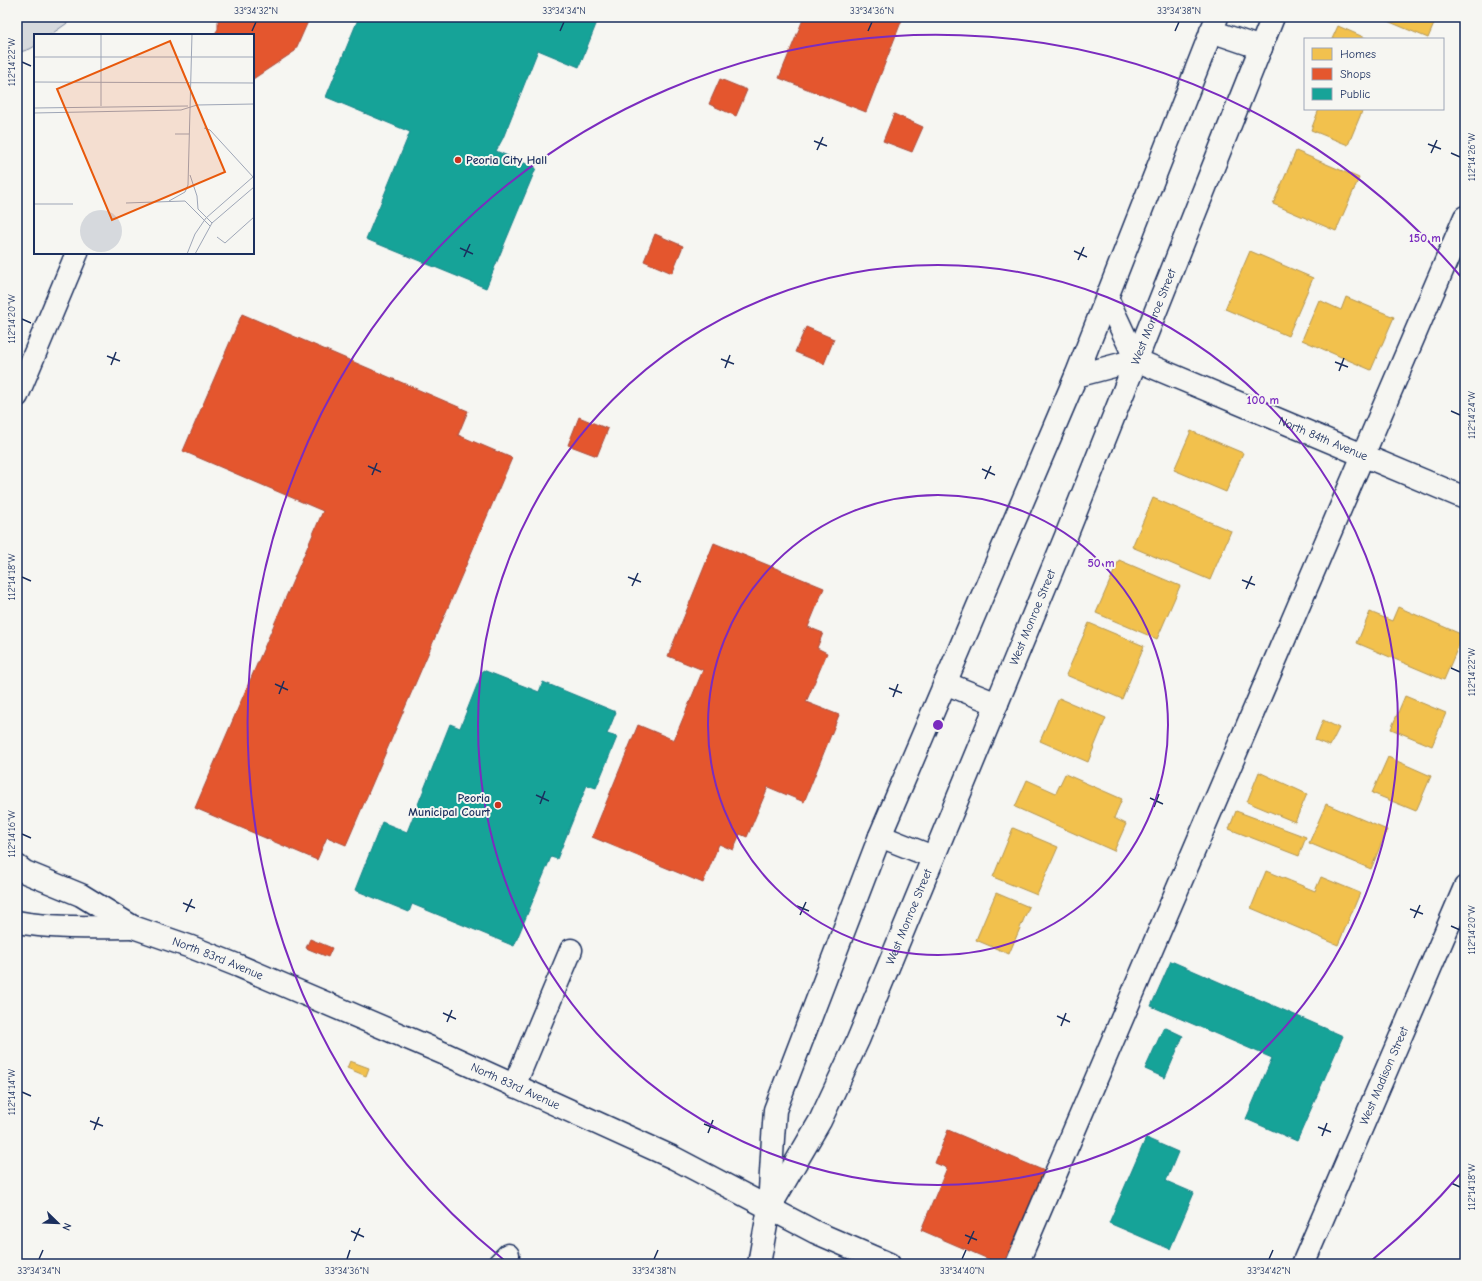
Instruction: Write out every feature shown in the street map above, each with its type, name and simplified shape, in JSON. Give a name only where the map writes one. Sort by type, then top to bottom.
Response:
[{"type":"street","name":"West Monroe Street","points":[[769,1208],[820,1121],[852,1053],[997,704],[1273,17]]},
{"type":"street","name":"West Monroe Street","points":[[759,1264],[769,1208],[775,1110],[880,836],[1076,376],[1214,24]]},
{"type":"street","points":[[1214,24],[1261,48]]},
{"type":"street","points":[[1017,1264],[1465,218]]},
{"type":"street","points":[[17,396],[76,254]]},
{"type":"street","points":[[1076,376],[1136,360],[1107,298]]},
{"type":"street","name":"North 84th Avenue","points":[[1136,360],[1465,498]]},
{"type":"street","points":[[945,683],[997,704]]},
{"type":"street","points":[[880,836],[933,857]]},
{"type":"street","name":"North 83rd Avenue","points":[[17,866],[25,872],[81,895],[133,927],[191,947],[303,992],[445,1054],[674,1158],[815,1232],[889,1264]]},
{"type":"street","name":"West Madison Street","points":[[1303,1264],[1465,887]]},
{"type":"street","name":"North 83rd Avenue","points":[[17,922],[81,927],[133,927]]},
{"type":"street","points":[[514,1086],[571,950]]},
{"type":"shaded area","points":[[17,17],[76,17],[51,34],[34,34],[34,47],[17,53]]},
{"type":"building: Homes","points":[[1378,17],[1437,17],[1428,38]]},
{"type":"building: Homes","points":[[1338,26],[1366,38],[1332,38]]},
{"type":"building: Homes","points":[[1319,110],[1363,110],[1348,145],[1311,130]]},
{"type":"building: Homes","points":[[1296,151],[1359,178],[1336,231],[1273,204]]},
{"type":"building: Homes","points":[[1250,251],[1313,278],[1288,336],[1225,309]]},
{"type":"building: Homes","points":[[1346,297],[1394,317],[1371,370],[1302,340],[1319,300],[1341,310]]},
{"type":"building: Homes","points":[[1191,431],[1243,453],[1226,492],[1174,470]]},
{"type":"building: Homes","points":[[1153,498],[1231,531],[1210,580],[1132,547]]},
{"type":"building: Homes","points":[[1119,560],[1180,586],[1157,639],[1096,613]]},
{"type":"building: Homes","points":[[1398,607],[1463,635],[1444,680],[1357,643],[1370,612],[1392,621]]},
{"type":"building: Homes","points":[[1089,623],[1144,646],[1122,699],[1066,675]]},
{"type":"building: Homes","points":[[1405,696],[1446,713],[1432,746],[1391,729]]},
{"type":"building: Homes","points":[[1059,698],[1106,718],[1088,762],[1040,741]]},
{"type":"building: Homes","points":[[1323,720],[1339,728],[1330,746],[1315,740]]},
{"type":"building: Homes","points":[[1388,757],[1431,776],[1416,811],[1372,793]]},
{"type":"building: Homes","points":[[1259,772],[1307,794],[1295,822],[1247,802]]},
{"type":"building: Homes","points":[[1065,774],[1122,799],[1114,818],[1126,824],[1114,851],[1015,807],[1027,780],[1056,793]]},
{"type":"building: Homes","points":[[1326,804],[1387,830],[1371,869],[1309,843]]},
{"type":"building: Homes","points":[[1236,811],[1306,837],[1299,856],[1229,829]]},
{"type":"building: Homes","points":[[1013,828],[1058,847],[1037,895],[993,877]]},
{"type":"building: Homes","points":[[1266,871],[1315,891],[1321,877],[1360,893],[1338,945],[1251,908]]},
{"type":"building: Homes","points":[[996,893],[1029,907],[1009,954],[976,940]]},
{"type":"building: Homes","points":[[350,1061],[369,1068],[366,1076],[347,1068]]},
{"type":"building: Shops","points":[[218,17],[310,17],[295,51],[254,78],[254,34],[215,34],[218,29]]},
{"type":"building: Shops","points":[[804,17],[903,17],[866,112],[779,78]]},
{"type":"building: Shops","points":[[720,79],[747,90],[736,116],[709,104]]},
{"type":"building: Shops","points":[[894,114],[923,127],[912,152],[883,141]]},
{"type":"building: Shops","points":[[655,234],[683,246],[672,273],[644,261]]},
{"type":"building: Shops","points":[[242,314],[468,411],[458,435],[512,458],[346,845],[327,837],[317,860],[195,808],[323,511],[183,451]]},
{"type":"building: Shops","points":[[806,327],[834,339],[824,364],[795,352]]},
{"type":"building: Shops","points":[[579,417],[608,429],[597,456],[568,445]]},
{"type":"building: Shops","points":[[714,543],[824,588],[808,627],[823,633],[817,648],[827,653],[806,702],[839,715],[804,802],[768,787],[747,837],[740,834],[733,850],[719,844],[703,883],[592,837],[638,725],[674,740],[703,670],[668,656]]},
{"type":"building: Shops","points":[[310,939],[332,948],[328,957],[306,948]]},
{"type":"building: Shops","points":[[948,1130],[1047,1172],[1008,1264],[1000,1264],[921,1230],[947,1168],[935,1163]]},
{"type":"building: Public","name":"Peoria City Hall","points":[[359,17],[599,17],[579,67],[538,50],[503,138],[496,151],[536,168],[486,288],[366,239],[410,132],[326,97]]},
{"type":"building: Public","name":"Peoria Municipal Court","points":[[483,670],[539,692],[543,682],[616,712],[607,734],[617,737],[596,788],[587,785],[557,859],[551,857],[514,946],[412,904],[409,912],[355,890],[382,822],[407,832],[450,724],[460,728]]},
{"type":"building: Public","points":[[1171,961],[1343,1036],[1297,1141],[1246,1119],[1272,1058],[1151,1006]]},
{"type":"building: Public","points":[[1164,1027],[1183,1036],[1165,1078],[1145,1069]]},
{"type":"building: Public","points":[[1146,1138],[1178,1152],[1166,1181],[1194,1193],[1170,1249],[1109,1223]]},
{"type":"place","name":"Peoria City Hall","points":[[458,160]]},
{"type":"place","name":"Peoria Municipal Court","points":[[498,805]]}]
